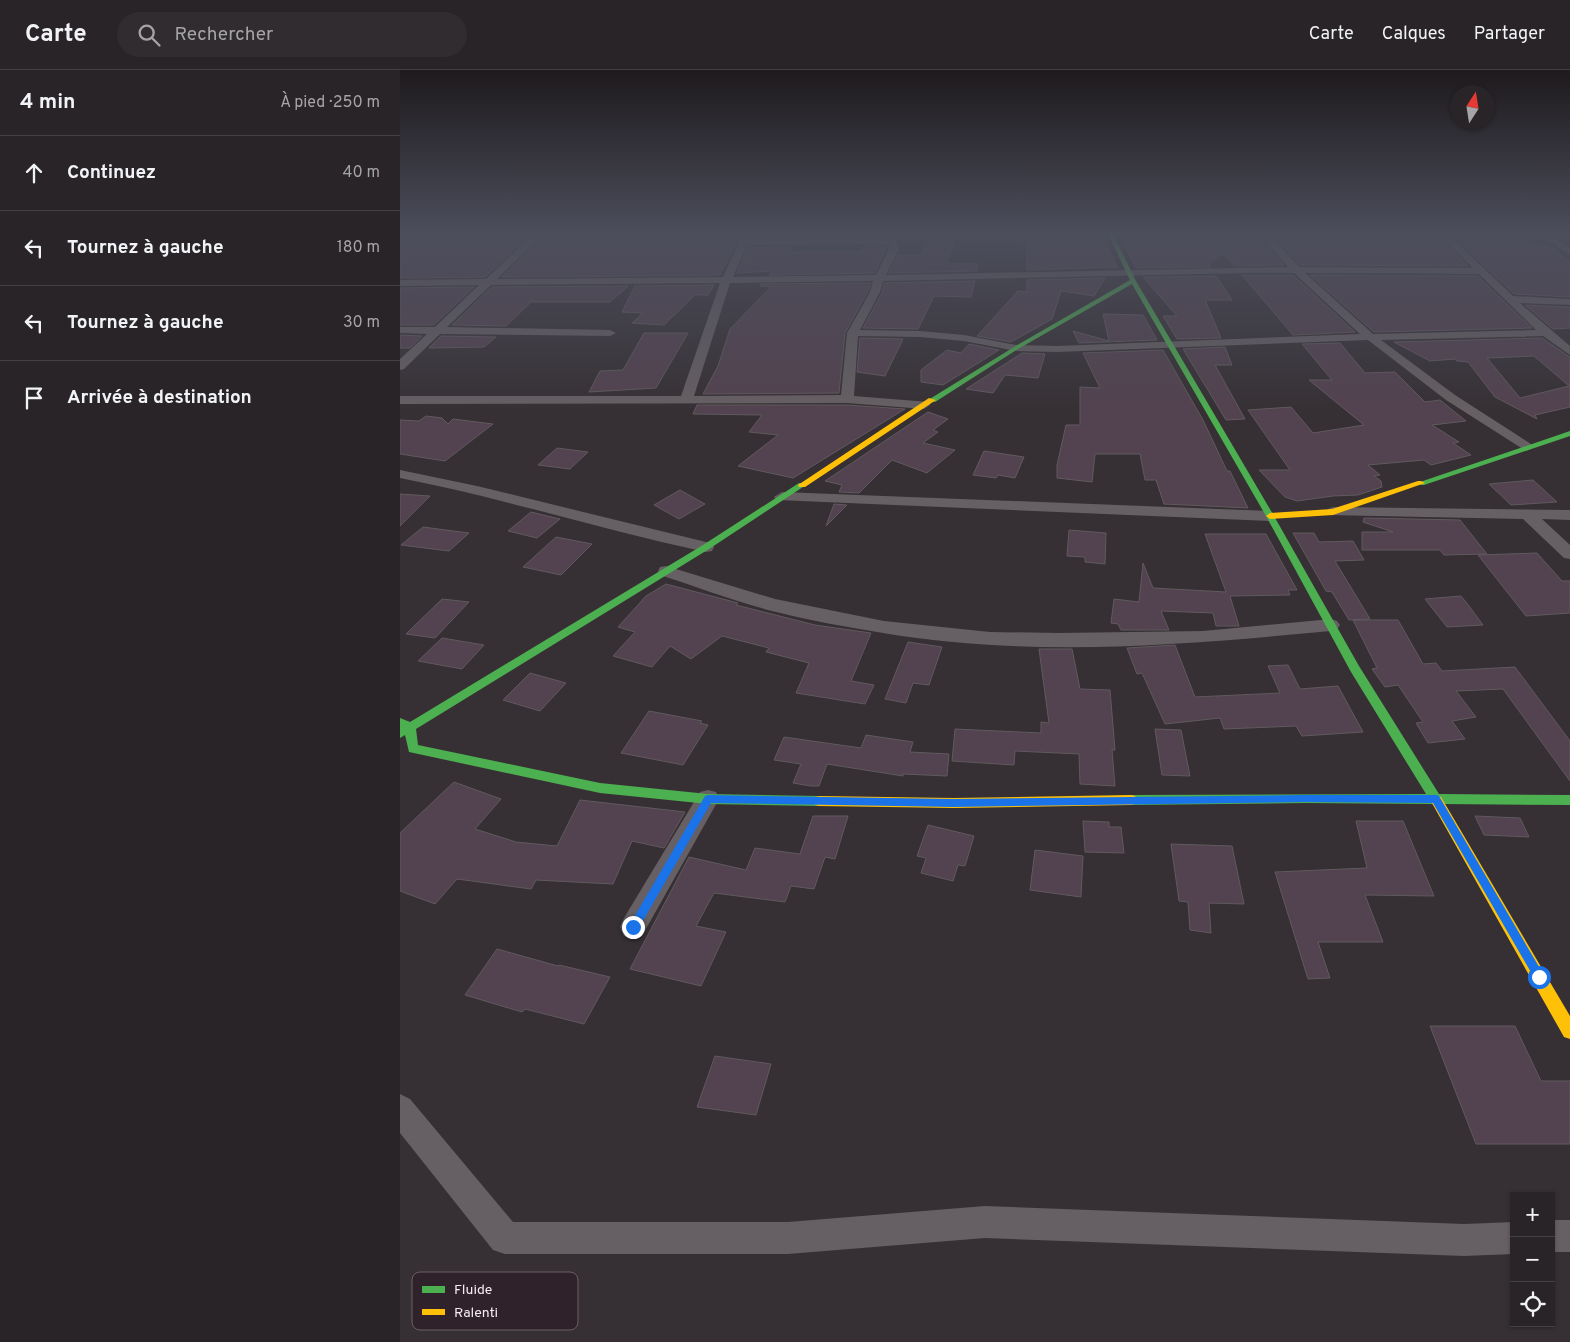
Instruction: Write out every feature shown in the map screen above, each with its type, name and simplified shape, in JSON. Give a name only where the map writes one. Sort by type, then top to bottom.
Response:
[{"type":"street","points":[[400,366],[476,293]]},
{"type":"street","points":[[687,398],[722,293]]},
{"type":"street","points":[[847,399],[853,333],[874,293]]},
{"type":"street","points":[[1103,293],[924,405],[706,547],[403,727],[413,749],[600,788],[708,799],[954,803],[1305,798],[1570,800]]},
{"type":"street","points":[[1140,293],[1270,516],[1355,669],[1436,799],[1570,1031]]},
{"type":"street","points":[[1320,293],[1368,337],[1457,404],[1526,446]]},
{"type":"street","points":[[1505,293],[1546,333],[1570,352]]},
{"type":"street","points":[[1511,299],[1570,302]]},
{"type":"street","points":[[400,330],[438,329],[610,333]]},
{"type":"street","points":[[853,333],[964,338],[1016,348],[1058,349],[1368,337],[1546,333]]},
{"type":"street","points":[[400,400],[847,399],[924,405]]},
{"type":"street","points":[[1333,512],[1570,432]]},
{"type":"street","points":[[400,474],[452,483],[560,510],[652,536],[706,547]]},
{"type":"street","points":[[782,497],[1270,516],[1333,512],[1570,515]]},
{"type":"street","points":[[1528,515],[1570,554]]},
{"type":"street","points":[[666,571],[773,605],[884,627],[990,638],[1060,640],[1203,637],[1331,624]]},
{"type":"street","points":[[633,927],[708,799]]},
{"type":"street","points":[[400,1109],[506,1238],[788,1238],[985,1222],[1464,1240],[1510,1238]]},
{"type":"street","points":[[1555,1236],[1570,1236]]},
{"type":"building","points":[[400,293],[467,293],[434,325],[400,325]]},
{"type":"building","points":[[485,293],[620,293],[610,302],[531,302],[506,326],[452,325]]},
{"type":"building","points":[[631,293],[709,293],[708,295],[695,295],[664,325],[632,323],[643,313],[622,312]]},
{"type":"building","points":[[765,293],[867,293],[845,333],[839,393],[703,394],[718,366],[730,329]]},
{"type":"building","points":[[882,293],[972,293],[971,297],[934,296],[918,329],[863,328]]},
{"type":"building","points":[[1016,293],[1060,293],[1052,319],[1011,342],[977,336]]},
{"type":"building","points":[[1077,293],[1096,293],[1094,296]]},
{"type":"building","points":[[1157,293],[1228,293],[1232,300],[1205,300],[1221,338],[1177,339],[1163,316],[1177,316]]},
{"type":"building","points":[[1258,293],[1313,293],[1355,332],[1293,335]]},
{"type":"building","points":[[1331,293],[1496,293],[1532,328],[1374,332]]},
{"type":"building","points":[[1570,293],[1570,297],[1514,294]]},
{"type":"building","points":[[1525,305],[1570,307],[1570,328],[1553,329]]},
{"type":"building","points":[[1103,314],[1143,315],[1157,340],[1079,343],[1073,331],[1109,341]]},
{"type":"building","points":[[644,333],[688,333],[656,388],[589,392],[600,371],[623,370]]},
{"type":"building","points":[[400,335],[422,336],[410,348],[400,348]]},
{"type":"building","points":[[441,336],[496,337],[484,347],[429,348]]},
{"type":"building","points":[[860,338],[903,339],[885,376],[857,372]]},
{"type":"building","points":[[1542,338],[1570,357],[1570,407],[1535,415],[1537,419],[1495,397],[1468,362],[1455,359],[1430,361],[1394,342]],"holes":[[[1534,356],[1569,386],[1520,398],[1487,358]]]},
{"type":"building","points":[[1340,343],[1365,373],[1395,372],[1425,402],[1440,400],[1466,421],[1432,425],[1459,442],[1453,443],[1471,455],[1431,465],[1424,460],[1368,465],[1380,475],[1374,476],[1381,481],[1382,487],[1358,495],[1297,501],[1285,497],[1259,470],[1290,470],[1248,410],[1291,407],[1313,433],[1364,425],[1309,380],[1332,380],[1302,344]]},
{"type":"building","points":[[969,344],[999,350],[943,385],[921,382],[921,370],[947,350],[961,353]]},
{"type":"building","points":[[1225,347],[1232,365],[1215,365],[1245,419],[1226,420],[1183,349]]},
{"type":"building","points":[[1163,350],[1203,420],[1227,471],[1230,471],[1248,508],[1164,504],[1156,480],[1145,480],[1140,454],[1095,454],[1092,482],[1057,478],[1057,465],[1066,425],[1080,425],[1080,387],[1100,388],[1083,353]]},
{"type":"building","points":[[1022,353],[1045,354],[1038,378],[1005,375],[993,393],[966,389]]},
{"type":"building","points":[[697,405],[847,405],[905,409],[793,478],[738,466],[778,435],[749,432],[762,415],[693,414]]},
{"type":"building","points":[[928,412],[948,419],[933,430],[938,432],[923,443],[955,450],[927,473],[892,460],[859,493],[839,492],[842,485],[825,481]]},
{"type":"building","points":[[426,416],[442,418],[448,424],[453,419],[493,424],[445,461],[400,454],[400,420],[419,421]]},
{"type":"building","points":[[557,448],[588,452],[570,469],[538,465]]},
{"type":"building","points":[[984,451],[1024,457],[1015,478],[998,475],[996,478],[973,475]]},
{"type":"building","points":[[1533,480],[1557,502],[1511,505],[1489,484]]},
{"type":"building","points":[[680,490],[705,504],[679,519],[654,505]]},
{"type":"building","points":[[400,494],[430,496],[400,526]]},
{"type":"building","points":[[834,504],[847,505],[826,526]]},
{"type":"building","points":[[531,512],[560,519],[537,538],[508,531]]},
{"type":"building","points":[[1364,518],[1460,520],[1487,554],[1444,555],[1440,550],[1362,550],[1362,532],[1393,532],[1363,522]]},
{"type":"building","points":[[423,527],[469,533],[449,551],[401,545]]},
{"type":"building","points":[[1069,530],[1106,533],[1105,564],[1085,562],[1085,557],[1067,556]]},
{"type":"building","points":[[1293,533],[1314,533],[1319,542],[1353,541],[1364,560],[1335,561],[1370,619],[1349,620],[1332,592],[1326,591]]},
{"type":"building","points":[[1205,534],[1266,534],[1297,590],[1288,590],[1290,595],[1230,596],[1239,626],[1216,626],[1213,613],[1161,611],[1169,630],[1121,630],[1118,624],[1111,623],[1114,599],[1139,602],[1143,563],[1153,588],[1226,592]]},
{"type":"building","points":[[556,537],[592,544],[561,575],[523,567]]},
{"type":"building","points":[[1537,553],[1562,581],[1570,581],[1570,613],[1526,616],[1478,555]]},
{"type":"building","points":[[666,584],[738,603],[736,605],[815,625],[871,633],[851,681],[874,685],[865,704],[796,693],[809,663],[766,652],[769,648],[722,636],[691,659],[670,646],[652,667],[613,656],[635,632],[618,627],[646,596]]},
{"type":"building","points":[[1461,596],[1483,625],[1447,627],[1425,599]]},
{"type":"building","points":[[442,599],[469,602],[435,638],[406,634]]},
{"type":"building","points":[[1353,620],[1398,620],[1423,664],[1436,663],[1442,671],[1515,667],[1570,741],[1570,781],[1503,689],[1456,691],[1476,717],[1452,721],[1465,739],[1428,743],[1416,723],[1423,722],[1398,685],[1385,687],[1372,669],[1377,668]]},
{"type":"building","points":[[442,638],[484,645],[462,669],[418,661]]},
{"type":"building","points":[[908,642],[942,647],[929,685],[913,683],[906,703],[885,699]]},
{"type":"building","points":[[1175,645],[1195,697],[1280,693],[1268,666],[1288,665],[1300,689],[1338,686],[1363,732],[1302,736],[1296,726],[1224,729],[1220,718],[1165,724],[1142,673],[1137,674],[1127,648]]},
{"type":"building","points":[[1039,649],[1072,649],[1080,689],[1110,690],[1115,750],[1112,750],[1115,786],[1080,784],[1079,754],[1015,751],[1014,765],[952,761],[955,729],[1041,733],[1041,722],[1049,723]]},
{"type":"building","points":[[530,673],[566,683],[540,711],[503,700]]},
{"type":"building","points":[[649,711],[702,721],[700,723],[708,725],[683,765],[621,753]]},
{"type":"building","points":[[1155,729],[1181,730],[1190,776],[1162,775]]},
{"type":"building","points":[[866,735],[913,742],[910,752],[949,754],[947,776],[903,774],[903,776],[827,764],[819,786],[811,786],[793,783],[801,764],[774,760],[784,737],[861,748]]},
{"type":"building","points":[[454,782],[501,799],[475,829],[516,842],[557,846],[580,800],[685,812],[664,848],[632,841],[613,884],[536,880],[531,889],[457,879],[435,904],[400,891],[400,833]]},
{"type":"building","points":[[813,816],[848,816],[835,859],[825,857],[814,889],[791,886],[785,902],[714,893],[696,926],[726,932],[701,986],[630,969],[689,857],[746,870],[755,848],[800,854]]},
{"type":"building","points":[[1475,816],[1520,818],[1529,837],[1484,835]]},
{"type":"building","points":[[1083,821],[1109,822],[1109,827],[1121,827],[1124,853],[1085,852]]},
{"type":"building","points":[[1356,821],[1403,821],[1434,896],[1365,895],[1383,942],[1318,942],[1330,978],[1308,979],[1275,872],[1367,868]]},
{"type":"building","points":[[928,825],[974,836],[965,866],[958,865],[953,881],[921,873],[926,858],[917,856]]},
{"type":"building","points":[[1171,844],[1232,846],[1244,904],[1209,903],[1211,933],[1190,930],[1188,902],[1179,901]]},
{"type":"building","points":[[1035,850],[1083,856],[1081,897],[1030,890]]},
{"type":"building","points":[[497,949],[558,966],[610,977],[584,1024],[525,1009],[522,1012],[465,995]]},
{"type":"building","points":[[1430,1026],[1515,1026],[1541,1081],[1570,1081],[1570,1144],[1476,1144]]},
{"type":"building","points":[[715,1056],[771,1064],[756,1115],[697,1107]]},
{"type":"traffic: fast","points":[[932,400],[1016,348],[1111,293]]},
{"type":"traffic: fast","points":[[1140,293],[1270,516],[1355,669],[1437,801]]},
{"type":"traffic: fast","points":[[1421,483],[1570,433]]},
{"type":"traffic: fast","points":[[400,733],[706,547],[802,485]]},
{"type":"traffic: fast","points":[[400,722],[410,727],[413,749],[600,788],[708,799],[819,801]]},
{"type":"traffic: fast","points":[[1131,800],[1305,798],[1570,800]]},
{"type":"traffic: slow","points":[[802,485],[932,400]]},
{"type":"traffic: slow","points":[[1270,516],[1333,512],[1421,483]]},
{"type":"traffic: slow","points":[[819,801],[954,803],[1131,800]]},
{"type":"traffic: slow","points":[[1437,801],[1570,1031]]},
{"type":"route","points":[[633,927],[708,799],[954,803],[1305,798],[1436,799],[1539,977]]}]
